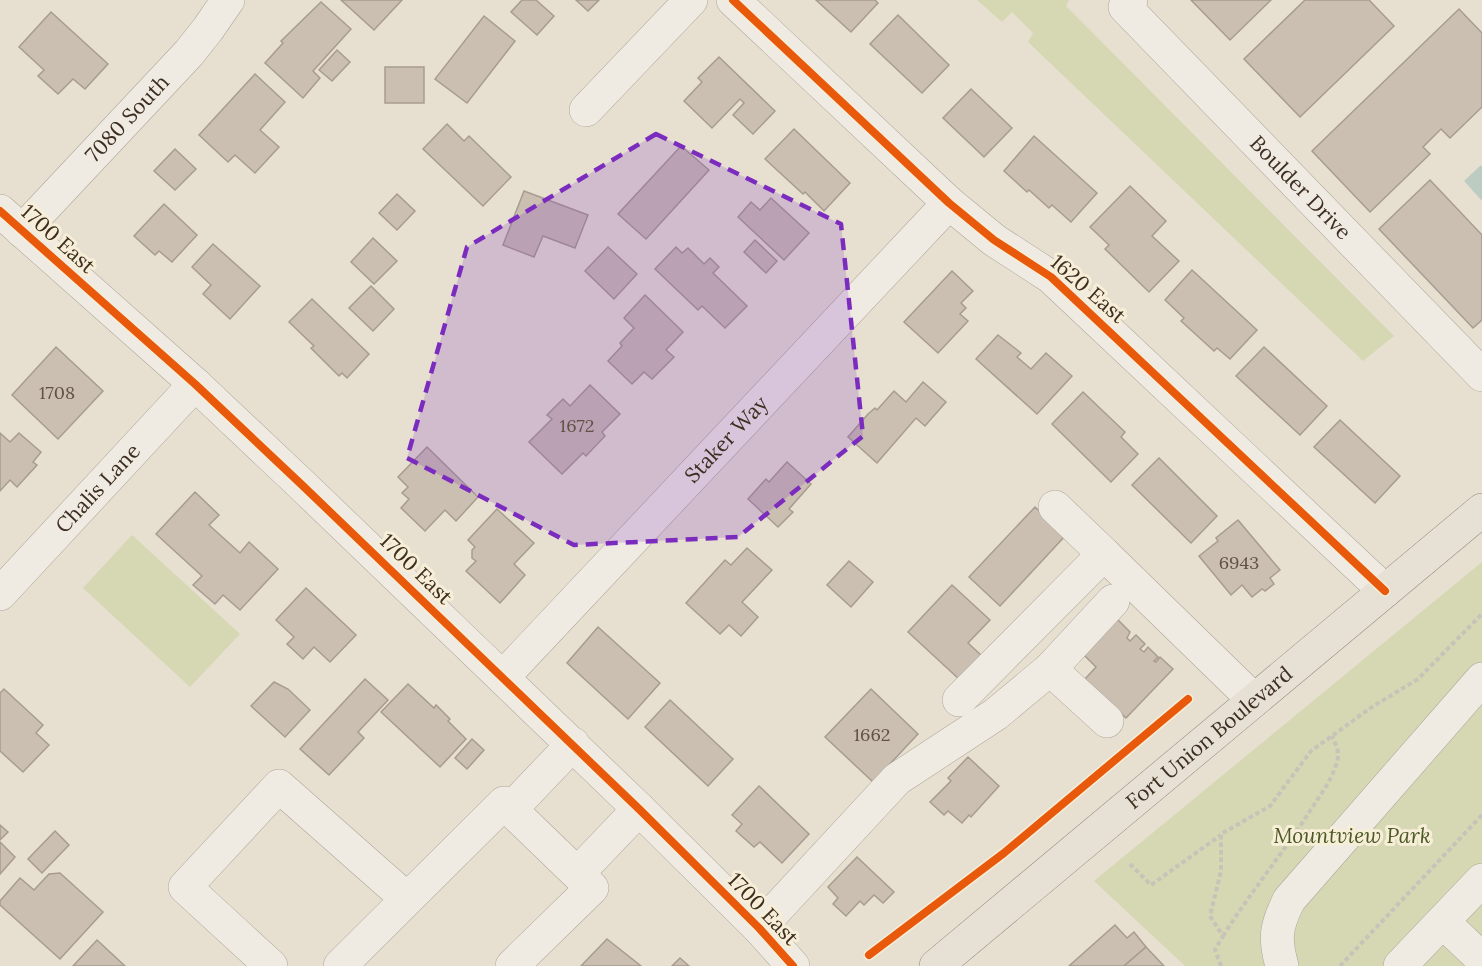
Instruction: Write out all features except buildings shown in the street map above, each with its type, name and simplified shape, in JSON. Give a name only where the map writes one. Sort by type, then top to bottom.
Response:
[{"type":"main road","name":"Fort Union Boulevard","points":[[936,966],[1385,591],[1478,523]]},
{"type":"street","name":"7080 South","points":[[11,221],[189,53],[228,0]]},
{"type":"street","points":[[586,110],[691,0]]},
{"type":"street","name":"1620 East","points":[[733,0],[949,203],[994,240],[1051,277],[1385,591]]},
{"type":"street","name":"Boulder Drive","points":[[1131,0],[1125,7],[1482,375]]},
{"type":"street","name":"Staker Way","points":[[503,677],[949,203]]},
{"type":"street","name":"1700 East","points":[[11,221],[195,384],[303,484],[573,744],[759,928],[794,966]]},
{"type":"street","name":"Chalis Lane","points":[[0,594],[195,384]]},
{"type":"street","points":[[1055,507],[1254,700]]},
{"type":"street","points":[[959,700],[1104,554]]},
{"type":"street","points":[[759,928],[897,779],[996,714],[1050,669],[1113,601]]},
{"type":"street","points":[[1050,669],[1107,722]]},
{"type":"street","points":[[1282,966],[1276,944],[1278,922],[1289,900],[1482,680]]},
{"type":"street","points":[[511,809],[573,744]]},
{"type":"street","points":[[271,966],[185,887],[279,786],[407,899]]},
{"type":"street","points":[[340,966],[504,803],[592,888],[512,966]]},
{"type":"street","points":[[578,873],[639,809]]},
{"type":"street","points":[[1400,966],[1482,880]]},
{"type":"street","points":[[1443,922],[1482,959]]},
{"type":"path","points":[[1130,864],[1151,885],[1221,834],[1270,806],[1311,751],[1372,707],[1418,680],[1482,614]]},
{"type":"path","points":[[1221,966],[1215,950],[1223,936],[1255,888],[1294,837],[1330,781],[1338,760],[1338,749],[1332,736]]},
{"type":"path","points":[[1340,966],[1482,815]]},
{"type":"path","points":[[1221,834],[1221,871],[1210,916],[1223,936]]},
{"type":"highlighted area","points":[[656,134],[841,224],[863,436],[738,537],[574,545],[407,458],[467,247]]},
{"type":"green space","points":[[977,0],[1069,0],[1066,6],[1394,336],[1363,361],[1028,42],[1033,33],[1012,12],[1002,22]]},
{"type":"green space","points":[[132,535],[240,634],[190,687],[83,588]]},
{"type":"green space","name":"Mountview Park","points":[[1482,562],[1482,966],[1185,966],[1094,881]]},
{"type":"shaded area","points":[[1481,165],[1482,167],[1482,201],[1464,181]]},
{"type":"cycle path","points":[[733,0],[949,203],[994,240],[1051,277],[1385,591]]},
{"type":"cycle path","points":[[0,211],[195,384],[302,485],[639,809],[759,928],[793,966]]},
{"type":"cycle path","points":[[869,955],[1004,853],[1188,699]]}]
